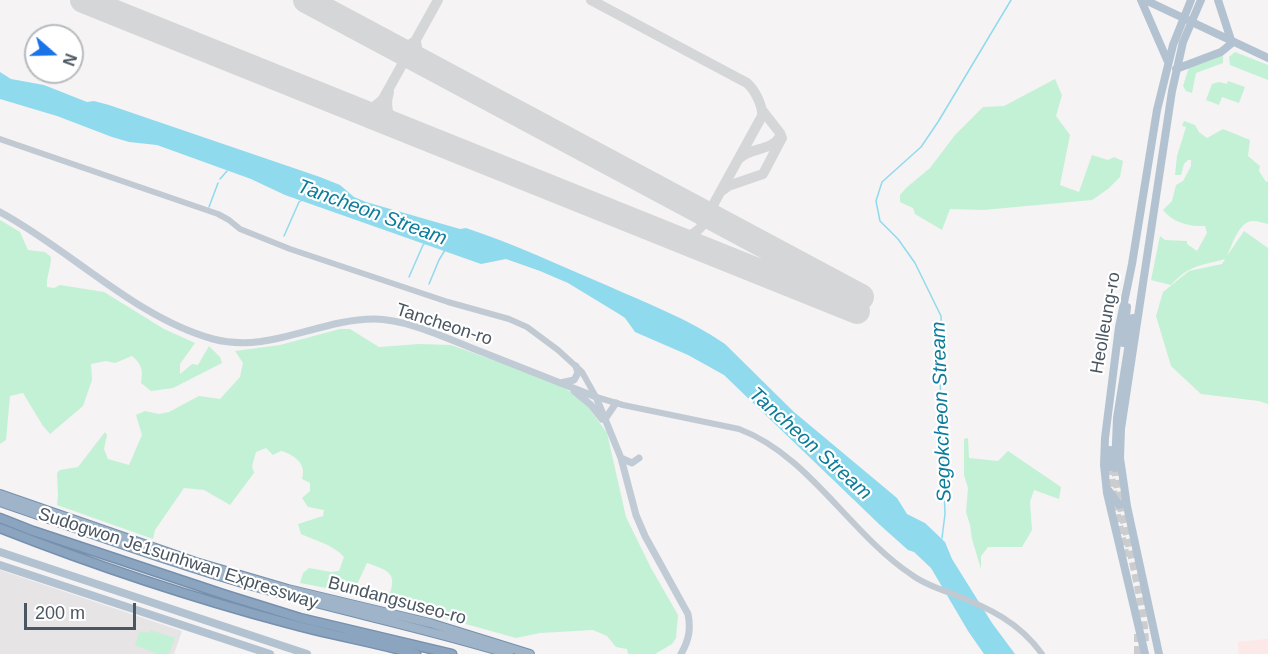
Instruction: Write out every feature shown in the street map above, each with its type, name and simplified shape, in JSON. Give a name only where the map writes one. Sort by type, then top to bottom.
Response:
[{"type":"highway","name":"Bundangsuseo-ro","points":[[0,494],[196,562],[288,589],[430,623],[511,651]]},
{"type":"highway","name":"Bundangsuseo-ro","points":[[0,502],[252,586],[511,651]]},
{"type":"highway","name":"Sudogwon Je1sunhwan Expressway","points":[[0,518],[226,596],[300,618],[452,654]]},
{"type":"highway","name":"Sudogwon Je1sunhwan Expressway","points":[[0,528],[143,580],[215,602],[288,624],[416,654]]},
{"type":"highway","points":[[511,651],[530,654]]},
{"type":"main road","points":[[1143,0],[1268,58]]},
{"type":"main road","points":[[1143,0],[1168,62]]},
{"type":"main road","name":"Heolleung-ro","points":[[1159,654],[1126,500],[1120,458],[1121,429],[1164,136],[1191,0]]},
{"type":"main road","name":"Heolleung-ro","points":[[1145,654],[1106,487],[1104,465],[1106,418],[1156,110],[1168,62],[1186,20],[1201,0]]},
{"type":"main road","points":[[1218,0],[1232,43]]},
{"type":"main road","points":[[1176,69],[1221,52],[1232,43]]},
{"type":"main road","name":"Tancheon-ro","points":[[0,212],[169,323],[191,333],[216,340],[243,343],[274,341],[345,322],[375,319],[405,324],[454,341],[596,397]]},
{"type":"main road","points":[[1132,264],[1113,418],[1112,468],[1128,340],[1146,261]]},
{"type":"main road","points":[[560,383],[577,378],[576,366]]},
{"type":"main road","points":[[570,387],[591,405],[610,431]]},
{"type":"main road","points":[[596,397],[621,458],[640,526],[688,614],[690,627],[688,641],[681,654]]},
{"type":"main road","points":[[605,419],[609,410],[619,404]]},
{"type":"main road","points":[[621,458],[632,463],[639,458]]},
{"type":"main road","points":[[1106,487],[1116,503],[1122,504],[1126,500]]},
{"type":"main road","points":[[0,552],[307,654]]},
{"type":"main road","points":[[0,565],[270,654]]},
{"type":"main road","points":[[210,636],[214,624]]},
{"type":"main road","points":[[227,641],[231,629]]},
{"type":"street","points":[[0,139],[218,214],[240,229],[290,249],[448,302],[509,319],[535,332],[576,366],[596,397],[619,404],[739,429],[760,438],[787,457],[901,568],[924,583],[992,610],[1024,632],[1042,654]]},
{"type":"shaded area","points":[[0,570],[182,631],[174,654],[0,654]]},
{"type":"shaded area","points":[[1268,639],[1268,654],[1239,654],[1238,642]]},
{"type":"green space","points":[[1235,52],[1268,65],[1268,80],[1230,65],[1229,57]]},
{"type":"green space","points":[[1223,53],[1223,63],[1196,73],[1192,93],[1186,91],[1183,86],[1189,67]]},
{"type":"green space","points":[[1055,79],[1062,95],[1056,116],[1070,135],[1060,185],[1079,192],[1092,155],[1108,160],[1114,157],[1123,161],[1120,177],[1108,189],[1092,200],[983,210],[950,209],[942,230],[915,214],[913,208],[900,202],[900,195],[906,188],[930,168],[955,135],[983,107],[1004,106]]},
{"type":"green space","points":[[1228,81],[1245,87],[1239,103],[1222,97],[1219,105],[1206,100],[1212,84],[1219,82],[1227,84]]},
{"type":"green space","points":[[1184,121],[1195,125],[1199,132],[1207,138],[1223,129],[1250,140],[1248,156],[1260,166],[1259,171],[1266,182],[1268,181],[1268,224],[1253,221],[1244,225],[1237,234],[1227,256],[1244,231],[1268,248],[1268,404],[1201,394],[1171,366],[1156,316],[1163,292],[1189,271],[1222,264],[1225,259],[1190,269],[1171,285],[1151,280],[1160,236],[1165,240],[1187,241],[1187,244],[1197,251],[1207,233],[1205,226],[1182,223],[1171,218],[1163,210],[1172,201],[1176,185],[1183,181],[1191,166],[1191,160],[1188,160],[1184,164],[1181,175],[1175,175],[1177,156],[1186,127],[1182,126]]},
{"type":"green space","points":[[0,220],[20,232],[28,250],[45,252],[51,257],[47,287],[54,288],[60,285],[104,292],[164,329],[195,343],[180,364],[180,374],[192,364],[198,365],[209,346],[220,357],[222,363],[173,388],[151,391],[141,383],[141,368],[132,356],[115,363],[106,361],[91,364],[92,380],[83,406],[50,434],[23,393],[10,396],[6,440],[0,444]]},
{"type":"green space","points":[[340,329],[350,329],[379,347],[419,344],[451,345],[557,383],[584,401],[607,433],[626,517],[651,568],[678,615],[676,638],[672,644],[655,654],[628,654],[627,649],[616,647],[607,636],[593,630],[540,633],[516,638],[387,602],[392,586],[391,576],[383,569],[367,563],[353,593],[300,583],[303,573],[309,568],[339,571],[344,557],[329,546],[301,534],[298,524],[323,516],[324,510],[308,507],[302,498],[310,491],[310,483],[302,479],[303,469],[299,461],[281,451],[273,455],[266,448],[256,452],[252,466],[254,473],[230,505],[204,490],[184,488],[155,530],[153,539],[57,505],[57,473],[60,470],[78,467],[105,432],[107,435],[104,449],[108,459],[129,465],[142,435],[136,415],[145,411],[159,414],[169,412],[199,396],[220,399],[240,377],[243,363],[235,351],[280,345]]},
{"type":"green space","points":[[968,438],[969,458],[998,461],[1008,451],[1061,487],[1059,499],[1034,490],[1030,502],[1032,530],[1022,547],[988,547],[981,556],[981,569],[966,512],[968,488],[964,475],[964,439]]},
{"type":"green space","points":[[150,630],[175,638],[169,654],[158,654],[135,645],[140,631],[149,633]]},
{"type":"water","name":"Tancheon Stream","points":[[0,72],[11,79],[24,81],[24,84],[44,85],[87,102],[94,101],[109,105],[320,177],[340,185],[354,197],[366,202],[484,234],[606,285],[697,327],[725,344],[794,412],[897,498],[907,514],[925,523],[945,542],[952,559],[992,623],[1015,654],[984,654],[931,568],[880,525],[724,375],[688,355],[635,332],[625,318],[568,283],[506,259],[481,264],[285,195],[251,179],[157,145],[129,142],[57,116],[0,99]]},
{"type":"waterway","name":"Segokcheon Stream","points":[[942,538],[945,514],[940,377],[941,316],[915,263],[898,239],[880,221],[876,201],[882,182],[921,147],[938,122],[1011,0]]},
{"type":"waterway","points":[[220,179],[227,171]]},
{"type":"waterway","points":[[209,207],[218,183]]},
{"type":"waterway","points":[[284,236],[302,200]]},
{"type":"waterway","points":[[409,277],[425,243]]},
{"type":"waterway","points":[[429,284],[445,250]]},
{"type":"taxiway","points":[[346,107],[366,110],[374,107],[383,99],[438,0]]},
{"type":"taxiway","points":[[591,0],[747,83],[760,103],[762,116],[701,227],[687,236],[670,236]]},
{"type":"taxiway","points":[[392,46],[405,48],[415,41]]},
{"type":"taxiway","points":[[416,41],[418,54],[424,63]]},
{"type":"taxiway","points":[[389,92],[387,105],[390,115],[397,124],[408,131]]},
{"type":"taxiway","points":[[723,190],[728,186],[763,174],[782,138],[762,110]]},
{"type":"taxiway","points":[[740,158],[767,147],[777,141],[780,136]]},
{"type":"runway","points":[[83,0],[857,311]]},
{"type":"runway","points":[[306,0],[861,297]]},
{"type":"tunnel","points":[[1110,467],[1115,506],[1126,557]]},
{"type":"tunnel","points":[[1115,468],[1140,599],[1145,644]]},
{"type":"tunnel","points":[[1138,634],[1138,654]]}]
